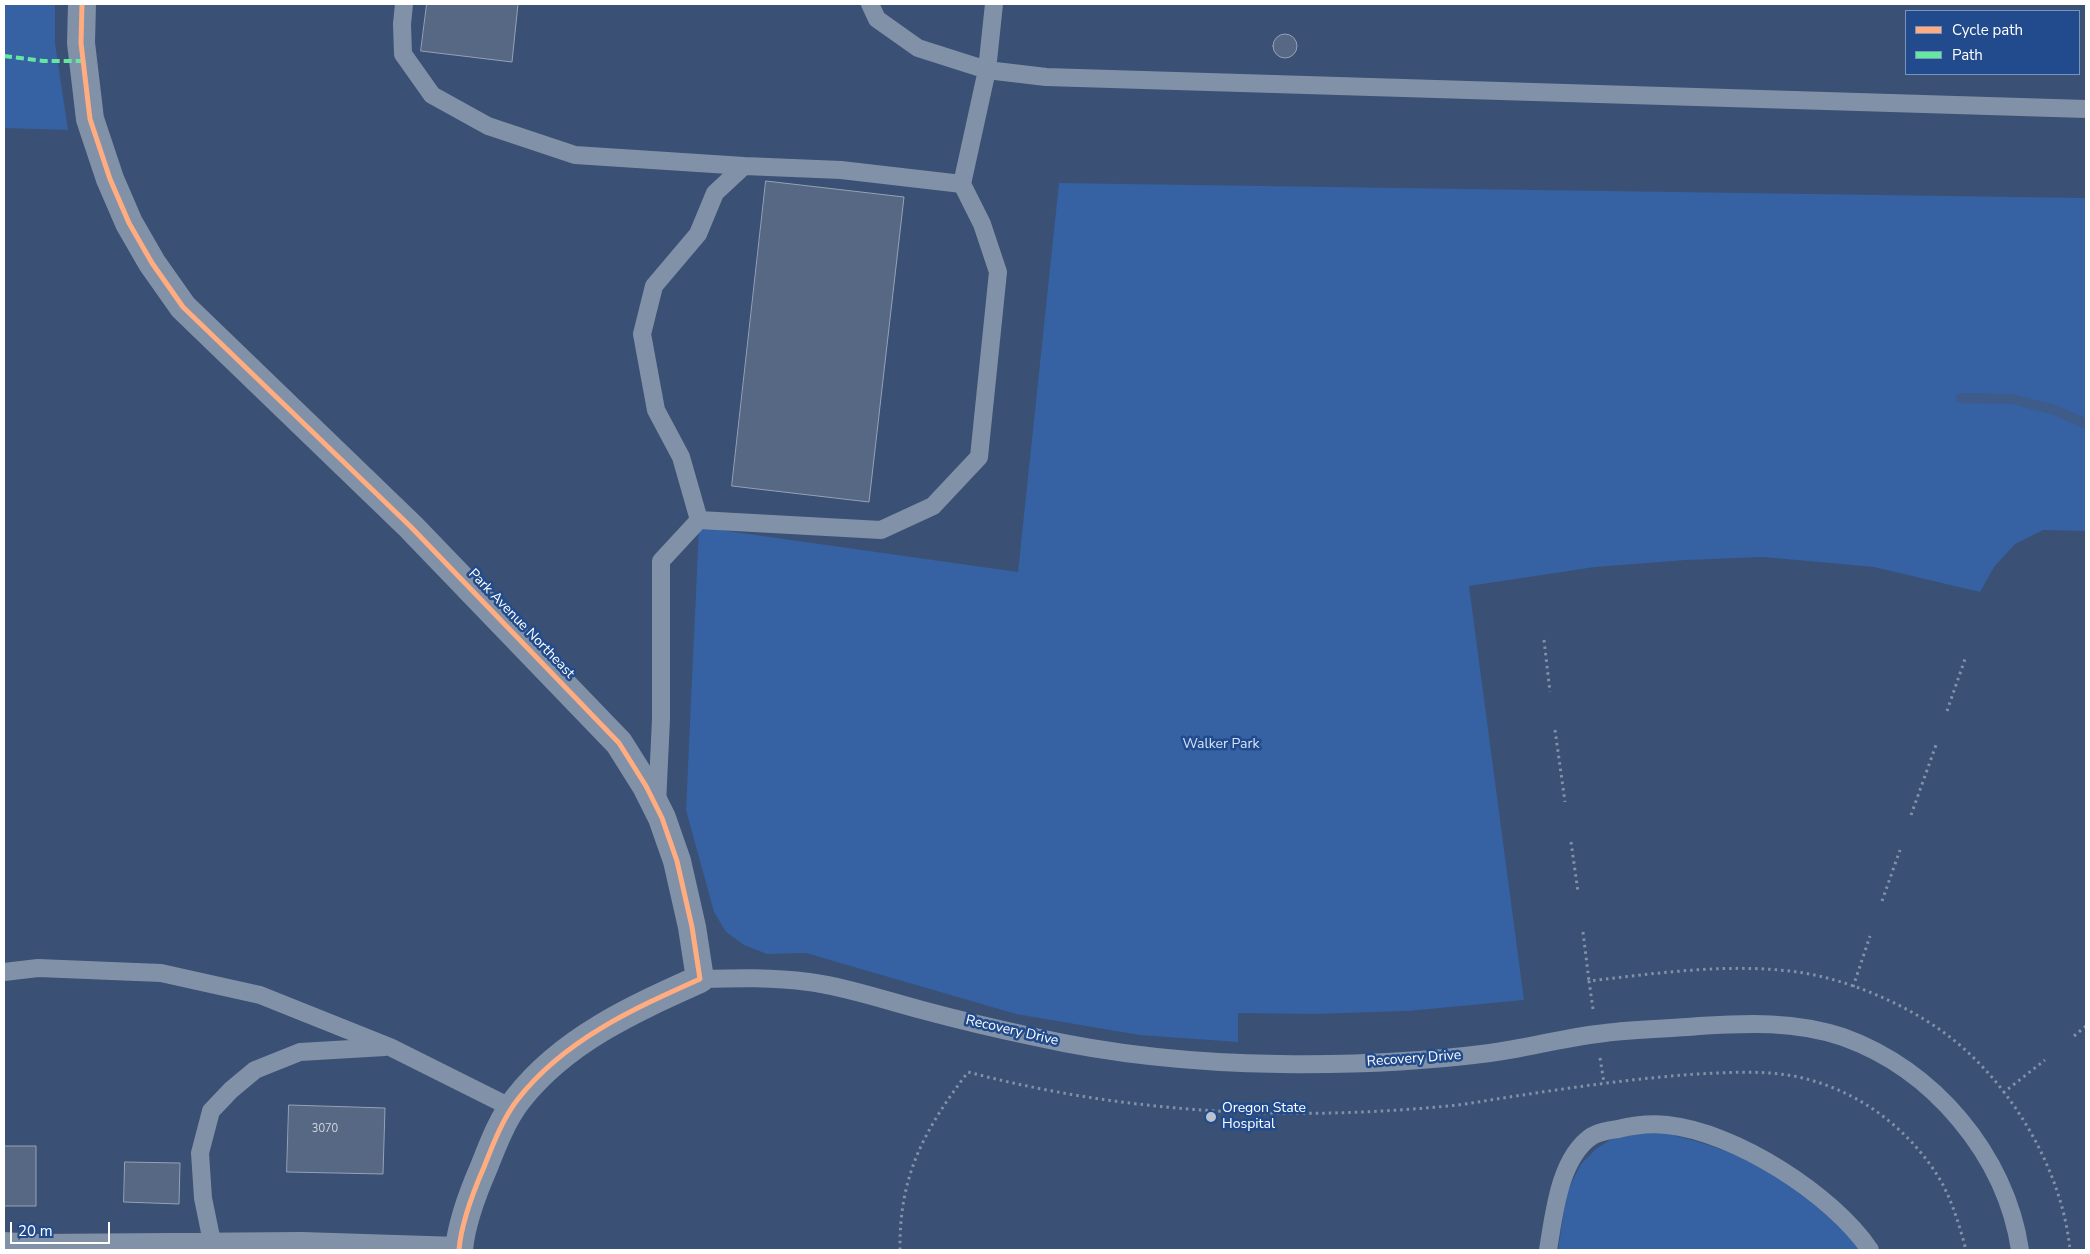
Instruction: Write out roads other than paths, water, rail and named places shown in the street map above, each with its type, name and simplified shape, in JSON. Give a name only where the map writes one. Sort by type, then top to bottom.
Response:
[{"type":"street","name":"Park Avenue Northeast","points":[[82,4],[80,43],[90,119],[129,223],[152,263],[183,307],[411,527],[619,743],[646,786],[677,861],[692,927],[700,979]]},
{"type":"street","points":[[459,1248],[473,1192],[493,1144],[517,1100],[552,1061],[598,1029],[700,979]]},
{"type":"lane","points":[[404,4],[402,24],[403,54],[432,95],[488,126],[575,154],[744,166],[841,170],[962,184]]},
{"type":"lane","points":[[870,4],[877,19],[918,48],[987,70],[1056,78],[2086,109]]},
{"type":"lane","points":[[699,520],[881,530],[933,506],[978,457],[998,272],[982,224],[962,184],[987,70],[994,4]]},
{"type":"lane","points":[[699,520],[680,457],[656,410],[642,334],[654,286],[698,234],[715,193],[744,166]]},
{"type":"lane","points":[[657,809],[661,719],[661,561],[699,520]]},
{"type":"lane","points":[[4,972],[38,968],[162,973],[260,995],[390,1047],[512,1108]]},
{"type":"lane","name":"Recovery Drive","points":[[700,979],[763,977],[811,982],[865,993],[923,1010],[1038,1038],[1110,1051],[1232,1063],[1396,1062],[1494,1052],[1603,1033],[1743,1024],[1780,1024],[1809,1028],[1844,1038],[1875,1053],[1905,1070],[1936,1093],[1982,1148],[1998,1178],[2011,1210],[2020,1250]]},
{"type":"lane","points":[[212,1242],[203,1198],[200,1153],[211,1111],[230,1090],[255,1070],[300,1052],[390,1047]]},
{"type":"lane","points":[[1548,1250],[1558,1190],[1591,1129],[1660,1125],[1684,1128],[1723,1140],[1776,1167],[1799,1182],[1850,1226],[1870,1250]]},
{"type":"lane","points":[[4,1241],[35,1244],[302,1241],[459,1248]]},
{"type":"waterway","points":[[1961,398],[2012,399],[2055,410],[2086,424]]},
{"type":"place","name":"Oregon State Hospital","points":[[1211,1117]]},
{"type":"park label","name":"Walker Park","points":[[1221,745]]}]
